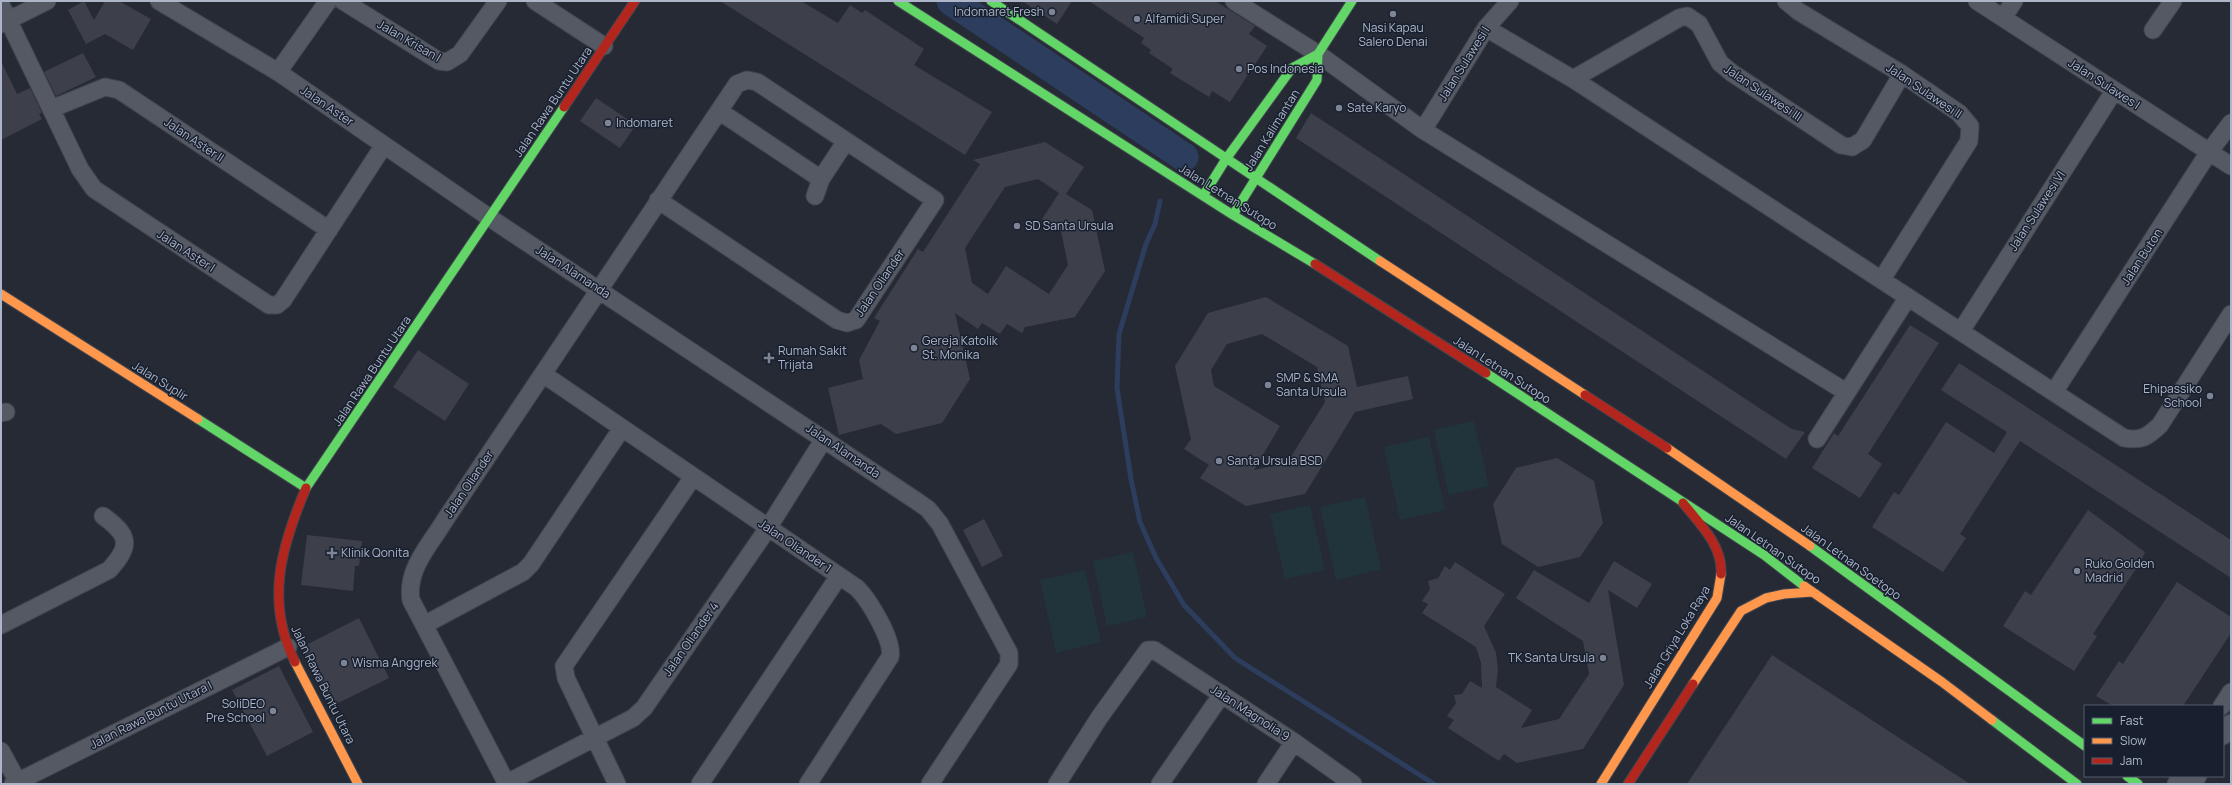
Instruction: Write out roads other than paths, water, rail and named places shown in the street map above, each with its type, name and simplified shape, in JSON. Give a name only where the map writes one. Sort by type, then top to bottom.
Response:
[{"type":"main road","name":"Jalan Rawa Buntu Utara","points":[[358,784],[288,647],[281,625],[278,574],[291,522],[306,488],[490,218],[634,1]]},
{"type":"main road","name":"Jalan Letnan Sutopo","points":[[898,1],[1202,196],[1345,281],[1764,555],[1812,592],[1942,682],[2077,784]]},
{"type":"main road","points":[[991,1],[1256,179]]},
{"type":"main road","name":"Jalan Kalimantan","points":[[1202,196],[1226,159],[1292,68],[1318,54],[1352,1]]},
{"type":"main road","name":"Jalan Kalimantan","points":[[1233,215],[1317,80],[1318,54]]},
{"type":"main road","name":"Jalan Letnan Soetopo","points":[[1256,179],[1599,402],[1783,527],[2084,745]]},
{"type":"main road","name":"Jalan Suplir","points":[[1,294],[306,488]]},
{"type":"main road","name":"Jalan Griya Loka Raya","points":[[1601,784],[1717,598],[1722,583],[1723,569],[1719,551],[1681,501]]},
{"type":"main road","points":[[1628,784],[1742,611],[1755,601],[1771,596],[1812,592]]},
{"type":"main road","points":[[2128,777],[2138,784]]},
{"type":"street","points":[[3,16],[47,1]]},
{"type":"street","name":"Jalan Aster","points":[[159,1],[278,72],[490,218]]},
{"type":"street","points":[[278,72],[328,1]]},
{"type":"street","name":"Jalan Krisan I","points":[[342,1],[439,61],[447,62],[460,54],[498,1]]},
{"type":"street","points":[[535,1],[604,46]]},
{"type":"street","points":[[1234,1],[1318,54],[1423,130],[1846,392]]},
{"type":"street","name":"Jalan Sulawesi I","points":[[1423,130],[1486,28],[1510,1]]},
{"type":"street","name":"Jalan Sulawesi II","points":[[1786,1],[1798,11],[1902,74],[1959,113],[1970,126],[1971,134],[1969,141],[1882,279]]},
{"type":"street","name":"Jalan Sulawes I","points":[[1977,1],[2231,166]]},
{"type":"street","points":[[2003,18],[2014,1]]},
{"type":"street","points":[[2153,30],[2172,2]]},
{"type":"street","name":"Jalan Aster I","points":[[3,16],[80,169],[94,189],[269,305],[277,305],[283,300],[384,145]]},
{"type":"street","name":"Jalan Sulawesi III","points":[[1573,79],[1679,18],[1686,16],[1699,24],[1720,63],[1732,73],[1841,144],[1852,147],[1864,140],[1902,74]]},
{"type":"street","points":[[1486,28],[1573,79],[1961,330],[2124,438],[2138,440],[2150,434],[2160,425],[2231,314]]},
{"type":"street","name":"Jalan Oliander","points":[[507,784],[411,600],[411,578],[417,562],[658,200],[737,84],[747,80],[757,82],[935,200],[856,320],[847,323],[837,320],[658,200]]},
{"type":"street","name":"Jalan Aster II","points":[[51,109],[106,87],[119,90],[329,230]]},
{"type":"street","name":"Jalan Sulawesi VI","points":[[1961,330],[2114,91]]},
{"type":"street","points":[[719,111],[821,179]]},
{"type":"street","name":"Jalan Buton","points":[[2054,392],[2210,152],[2231,123]]},
{"type":"street","points":[[816,196],[821,179],[846,142]]},
{"type":"street","name":"Jalan Alamanda","points":[[490,218],[824,439],[915,500],[933,514],[940,524],[1009,653],[1009,664],[930,784]]},
{"type":"street","points":[[1817,439],[1908,297]]},
{"type":"street","name":"Jalan Oliander 1","points":[[543,374],[840,576],[857,588],[865,597],[892,650],[890,657],[813,782]]},
{"type":"street","points":[[424,625],[523,572],[531,564],[622,428]]},
{"type":"street","name":"Jalan Oliander 4","points":[[507,784],[633,718],[644,708],[768,528],[824,439]]},
{"type":"street","points":[[617,784],[566,678],[564,666],[693,476]]},
{"type":"street","points":[[1,625],[109,570],[113,566],[120,558],[125,545],[125,537],[119,528],[103,516]]},
{"type":"street","points":[[700,784],[840,576]]},
{"type":"street","name":"Jalan Rawa Buntu Utara I","points":[[16,783],[288,647]]},
{"type":"street","name":"Jalan Magnolia 9","points":[[1057,784],[1099,718],[1148,650],[1154,650],[1222,694],[1294,742],[1353,784]]},
{"type":"street","points":[[2223,705],[2231,692]]},
{"type":"street","points":[[1160,784],[1222,694]]},
{"type":"street","points":[[2224,734],[2231,723]]},
{"type":"street","points":[[1266,784],[1294,742]]},
{"type":"street","points":[[1,751],[16,783]]},
{"type":"waterway","points":[[951,1],[1184,157]]},
{"type":"waterway","points":[[1160,201],[1155,224],[1146,244],[1119,334],[1117,388],[1131,479],[1140,522],[1156,558],[1184,605],[1235,658],[1434,784]]},
{"type":"place","name":"Indomaret Fresh","points":[[1052,12]]},
{"type":"place","name":"Nasi Kapau Salero Denai","points":[[1393,14]]},
{"type":"place","name":"Alfamidi Super","points":[[1137,19]]},
{"type":"place","name":"Pos Indonesia","points":[[1239,69]]},
{"type":"place","name":"Sate Karyo","points":[[1339,108]]},
{"type":"place","name":"Indomaret","points":[[608,123]]},
{"type":"place","name":"SD Santa Ursula","points":[[1017,226]]},
{"type":"place","name":"Gereja Katolik St. Monika","points":[[914,348]]},
{"type":"place","name":"Rumah Sakit Trijata","points":[[769,358]]},
{"type":"place","name":"SMP & SMA Santa Ursula","points":[[1268,385]]},
{"type":"place","name":"Ehipassiko School","points":[[2210,396]]},
{"type":"place","name":"Santa Ursula BSD","points":[[1219,461]]},
{"type":"place","name":"Klinik Qonita","points":[[332,553]]},
{"type":"place","name":"Ruko Golden Madrid","points":[[2077,571]]},
{"type":"place","name":"TK Santa Ursula","points":[[1603,658]]},
{"type":"place","name":"Wisma Anggrek","points":[[344,663]]},
{"type":"place","name":"SoliDEO Pre School","points":[[273,711]]}]
